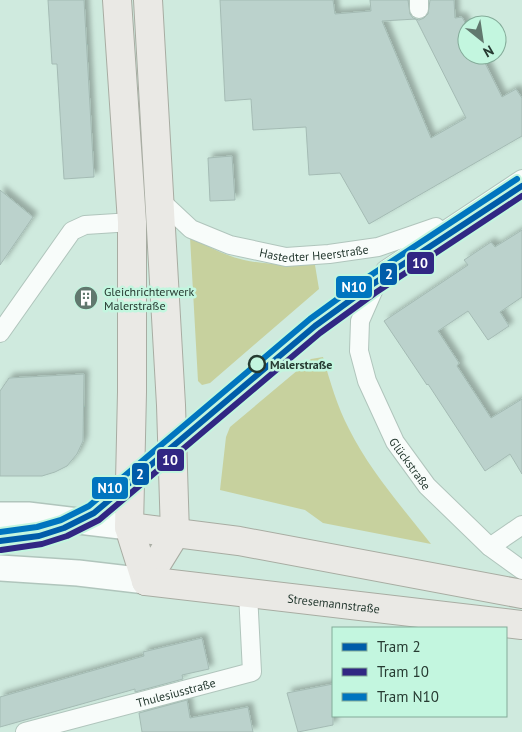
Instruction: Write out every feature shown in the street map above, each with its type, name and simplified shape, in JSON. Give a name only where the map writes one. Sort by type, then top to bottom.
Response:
[{"type":"main road","points":[[117,0],[132,222],[132,392],[129,527],[146,581]]},
{"type":"main road","points":[[146,581],[175,534],[171,405],[148,0]]},
{"type":"main road","points":[[0,515],[28,515],[175,534],[239,540],[522,594]]},
{"type":"main road","points":[[0,568],[78,573],[146,581]]},
{"type":"main road","name":"Stresemannstraße","points":[[146,581],[522,626]]},
{"type":"street","name":"Hastedter Heerstraße","points":[[360,321],[374,289],[385,270],[522,180]]},
{"type":"street","name":"Hastedter Heerstraße","points":[[160,200],[191,229],[230,245],[286,257],[329,254],[378,247],[426,232],[475,210]]},
{"type":"street","points":[[0,333],[72,231],[84,225],[132,222]]},
{"type":"street","name":"Glückstraße","points":[[360,321],[359,351],[367,381],[395,442],[427,486],[490,547],[522,570]]},
{"type":"street","points":[[490,547],[522,525]]},
{"type":"street","name":"Thulesiusstraße","points":[[24,732],[252,672],[248,593]]},
{"type":"green space","points":[[190,237],[223,253],[244,260],[271,264],[315,265],[319,289],[210,383],[202,385],[198,381]]},
{"type":"green space","points":[[323,357],[341,411],[357,444],[387,488],[431,544],[323,523],[305,510],[220,490],[226,437],[230,427],[311,359]]},
{"type":"building","points":[[48,0],[84,0],[94,177],[64,179],[57,64],[52,64]]},
{"type":"building","points":[[220,0],[333,0],[335,14],[371,11],[370,0],[408,0],[410,14],[413,18],[416,19],[419,20],[428,14],[430,0],[454,0],[455,18],[457,18],[457,65],[486,65],[502,97],[516,89],[522,98],[522,136],[369,224],[340,173],[309,175],[306,127],[253,130],[251,99],[225,101]],"holes":[[[416,19],[466,118],[431,138],[382,21]]]},
{"type":"building","points":[[232,156],[235,200],[210,201],[208,158]]},
{"type":"building","points":[[0,190],[33,217],[0,265]]},
{"type":"building","points":[[522,230],[522,297],[500,312],[509,326],[488,340],[468,311],[438,331],[459,363],[457,366],[491,418],[522,399],[522,474],[510,454],[485,471],[384,321],[468,265],[464,260],[491,242],[495,247]]},
{"type":"building","points":[[84,374],[83,441],[77,454],[67,466],[42,476],[0,476],[0,391],[9,378]]},
{"type":"building","points":[[202,638],[209,669],[182,675],[183,679],[135,692],[135,689],[0,727],[0,697],[144,656],[143,652]]},
{"type":"building","points":[[332,684],[333,725],[298,732],[287,693]]},
{"type":"building","points":[[187,700],[190,718],[248,707],[253,732],[142,732],[139,713]]},
{"type":"tram line","name":"N10","points":[[0,532],[37,527],[61,520],[89,506],[310,319],[365,279],[517,179]]},
{"type":"tram line","name":"2","points":[[0,541],[39,536],[64,528],[94,513],[315,326],[370,286],[522,186]]},
{"type":"tram line","name":"10","points":[[1,550],[42,544],[67,536],[99,520],[320,333],[375,293],[522,196]]},
{"type":"place","name":"Gleichrichterwerk Malerstraße","points":[[86,298]]},
{"type":"place","name":"Malerstraße","points":[[257,364]]}]
